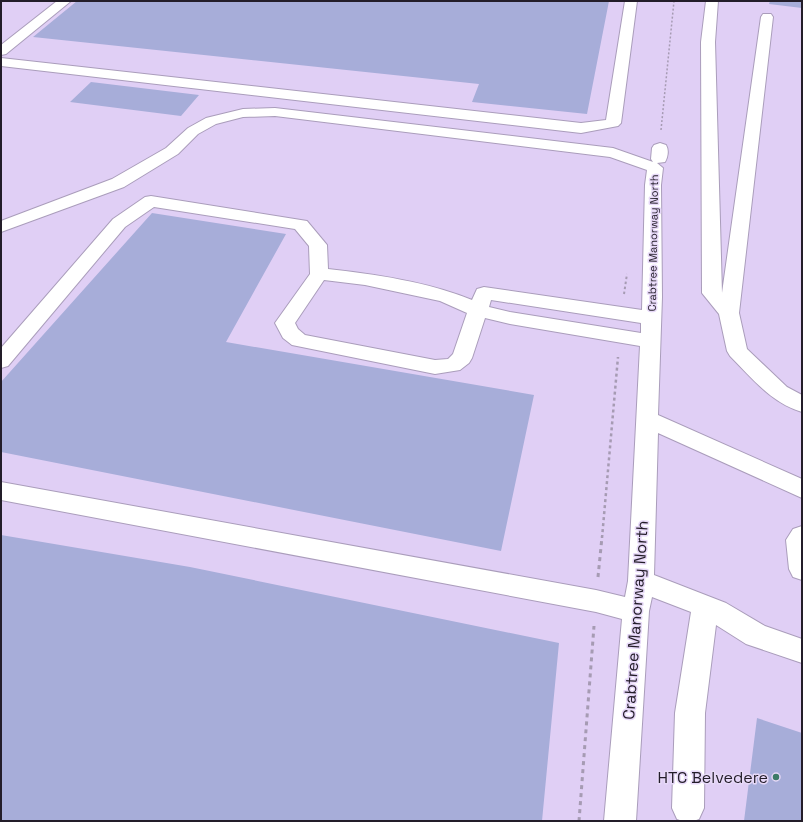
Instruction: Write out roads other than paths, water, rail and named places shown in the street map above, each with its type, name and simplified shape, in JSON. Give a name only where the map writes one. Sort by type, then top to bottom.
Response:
[{"type":"street","points":[[1,51],[64,1]]},
{"type":"street","points":[[1,62],[581,128],[613,123],[631,1]]},
{"type":"street","points":[[712,1],[708,30],[712,293],[729,314]]},
{"type":"street","points":[[767,17],[729,314],[737,351],[779,392],[802,404]]},
{"type":"street","name":"Crabtree Manorway North","points":[[1,227],[118,183],[172,151],[193,131],[211,121],[243,113],[275,112],[658,158],[653,185],[651,318],[640,581],[636,611],[620,821]]},
{"type":"street","points":[[1,361],[119,223],[151,201],[300,225],[318,245],[319,274],[285,322],[290,333],[298,340],[435,367],[453,366],[462,358],[484,293],[651,318]]},
{"type":"street","points":[[319,274],[365,279],[446,296],[478,310],[510,318],[650,341]]},
{"type":"street","points":[[647,419],[802,489]]},
{"type":"street","points":[[1,491],[596,601],[636,611]]},
{"type":"street","points":[[802,536],[799,540],[802,569]]},
{"type":"street","points":[[640,581],[717,611],[756,635],[802,651]]},
{"type":"street","points":[[688,808],[690,713],[705,606]]},
{"type":"place","name":"HTC Belvedere","points":[[776,777]]}]
